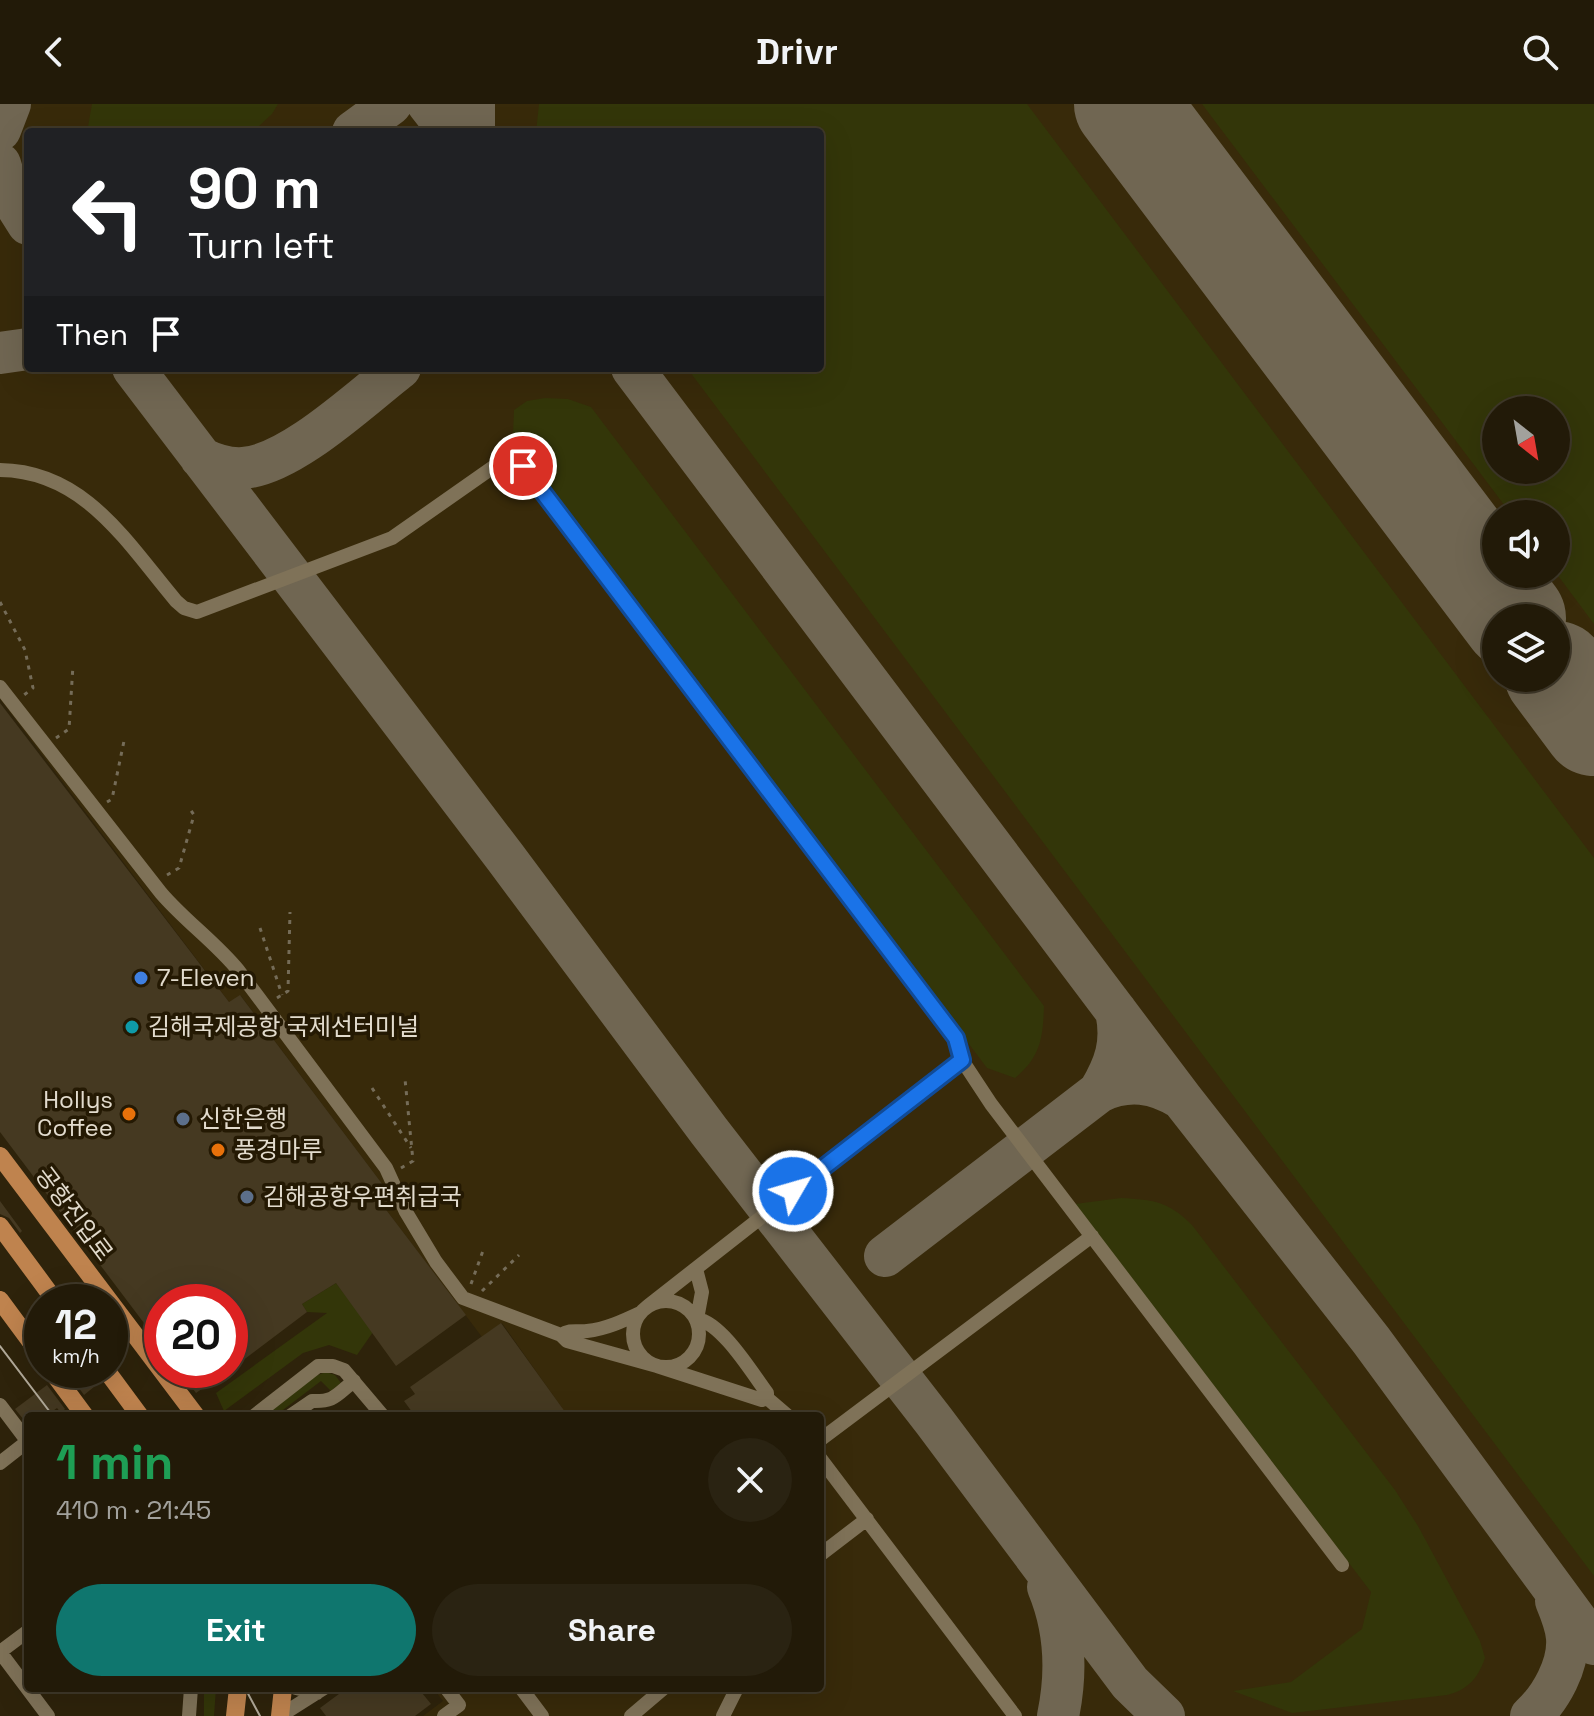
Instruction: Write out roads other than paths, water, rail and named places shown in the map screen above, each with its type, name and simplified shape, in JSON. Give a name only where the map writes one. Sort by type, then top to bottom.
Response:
[{"type":"main road","name":"공항진입로","points":[[0,1156],[193,1412]]},
{"type":"main road","points":[[0,1226],[43,1284]]},
{"type":"main road","points":[[0,1300],[24,1333]]},
{"type":"main road","points":[[64,1388],[81,1412]]},
{"type":"main road","points":[[113,1388],[136,1412]]},
{"type":"main road","points":[[235,1716],[238,1692]]},
{"type":"main road","points":[[280,1716],[283,1692]]},
{"type":"lane","points":[[0,470],[16,470],[51,479],[81,495],[123,535],[176,601],[184,608],[197,612],[392,538],[499,463],[512,462],[523,466],[956,1038],[962,1060],[991,1104],[1342,1565]]},
{"type":"lane","points":[[0,687],[161,893],[220,948],[238,970],[386,1168],[406,1212],[436,1262],[463,1298],[561,1335],[567,1341],[762,1400],[767,1398]]},
{"type":"lane","points":[[696,1269],[702,1292],[697,1319],[699,1342],[688,1360],[668,1368],[647,1362],[634,1345],[634,1323],[644,1309],[962,1060]]},
{"type":"lane","points":[[824,1437],[1092,1236]]},
{"type":"lane","points":[[561,1335],[568,1330],[588,1331],[615,1324],[659,1301],[681,1304],[697,1319],[716,1329],[767,1393],[767,1398],[783,1412]]},
{"type":"lane","points":[[259,1412],[318,1366],[344,1370],[380,1412]]},
{"type":"lane","points":[[296,1412],[312,1401],[329,1401],[354,1381]]},
{"type":"lane","points":[[0,1405],[24,1437]]},
{"type":"lane","points":[[0,1463],[24,1445]]},
{"type":"lane","points":[[824,1463],[1015,1716]]},
{"type":"lane","points":[[824,1552],[867,1519]]},
{"type":"lane","points":[[24,1634],[0,1652],[24,1684]]},
{"type":"lane","points":[[30,1692],[48,1716]]},
{"type":"lane","points":[[189,1716],[191,1692]]},
{"type":"lane","points":[[280,1716],[317,1692]]},
{"type":"lane","points":[[444,1716],[459,1705],[449,1692]]},
{"type":"lane","points":[[524,1692],[542,1716]]},
{"type":"lane","points":[[631,1716],[659,1692]]},
{"type":"lane","points":[[723,1716],[735,1692]]},
{"type":"tram line","points":[[0,1346],[50,1412]]},
{"type":"tram line","points":[[247,1692],[260,1716]]},
{"type":"place","name":"7-Eleven","points":[[141,978]]},
{"type":"place","name":"김해국제공항 국제선터미널","points":[[132,1027]]},
{"type":"place","name":"Hollys Coffee","points":[[129,1114]]},
{"type":"place","name":"신한은행","points":[[183,1119]]},
{"type":"place","name":"풍경마루","points":[[218,1150]]},
{"type":"place","name":"김해공항우편취급국","points":[[247,1197]]}]
